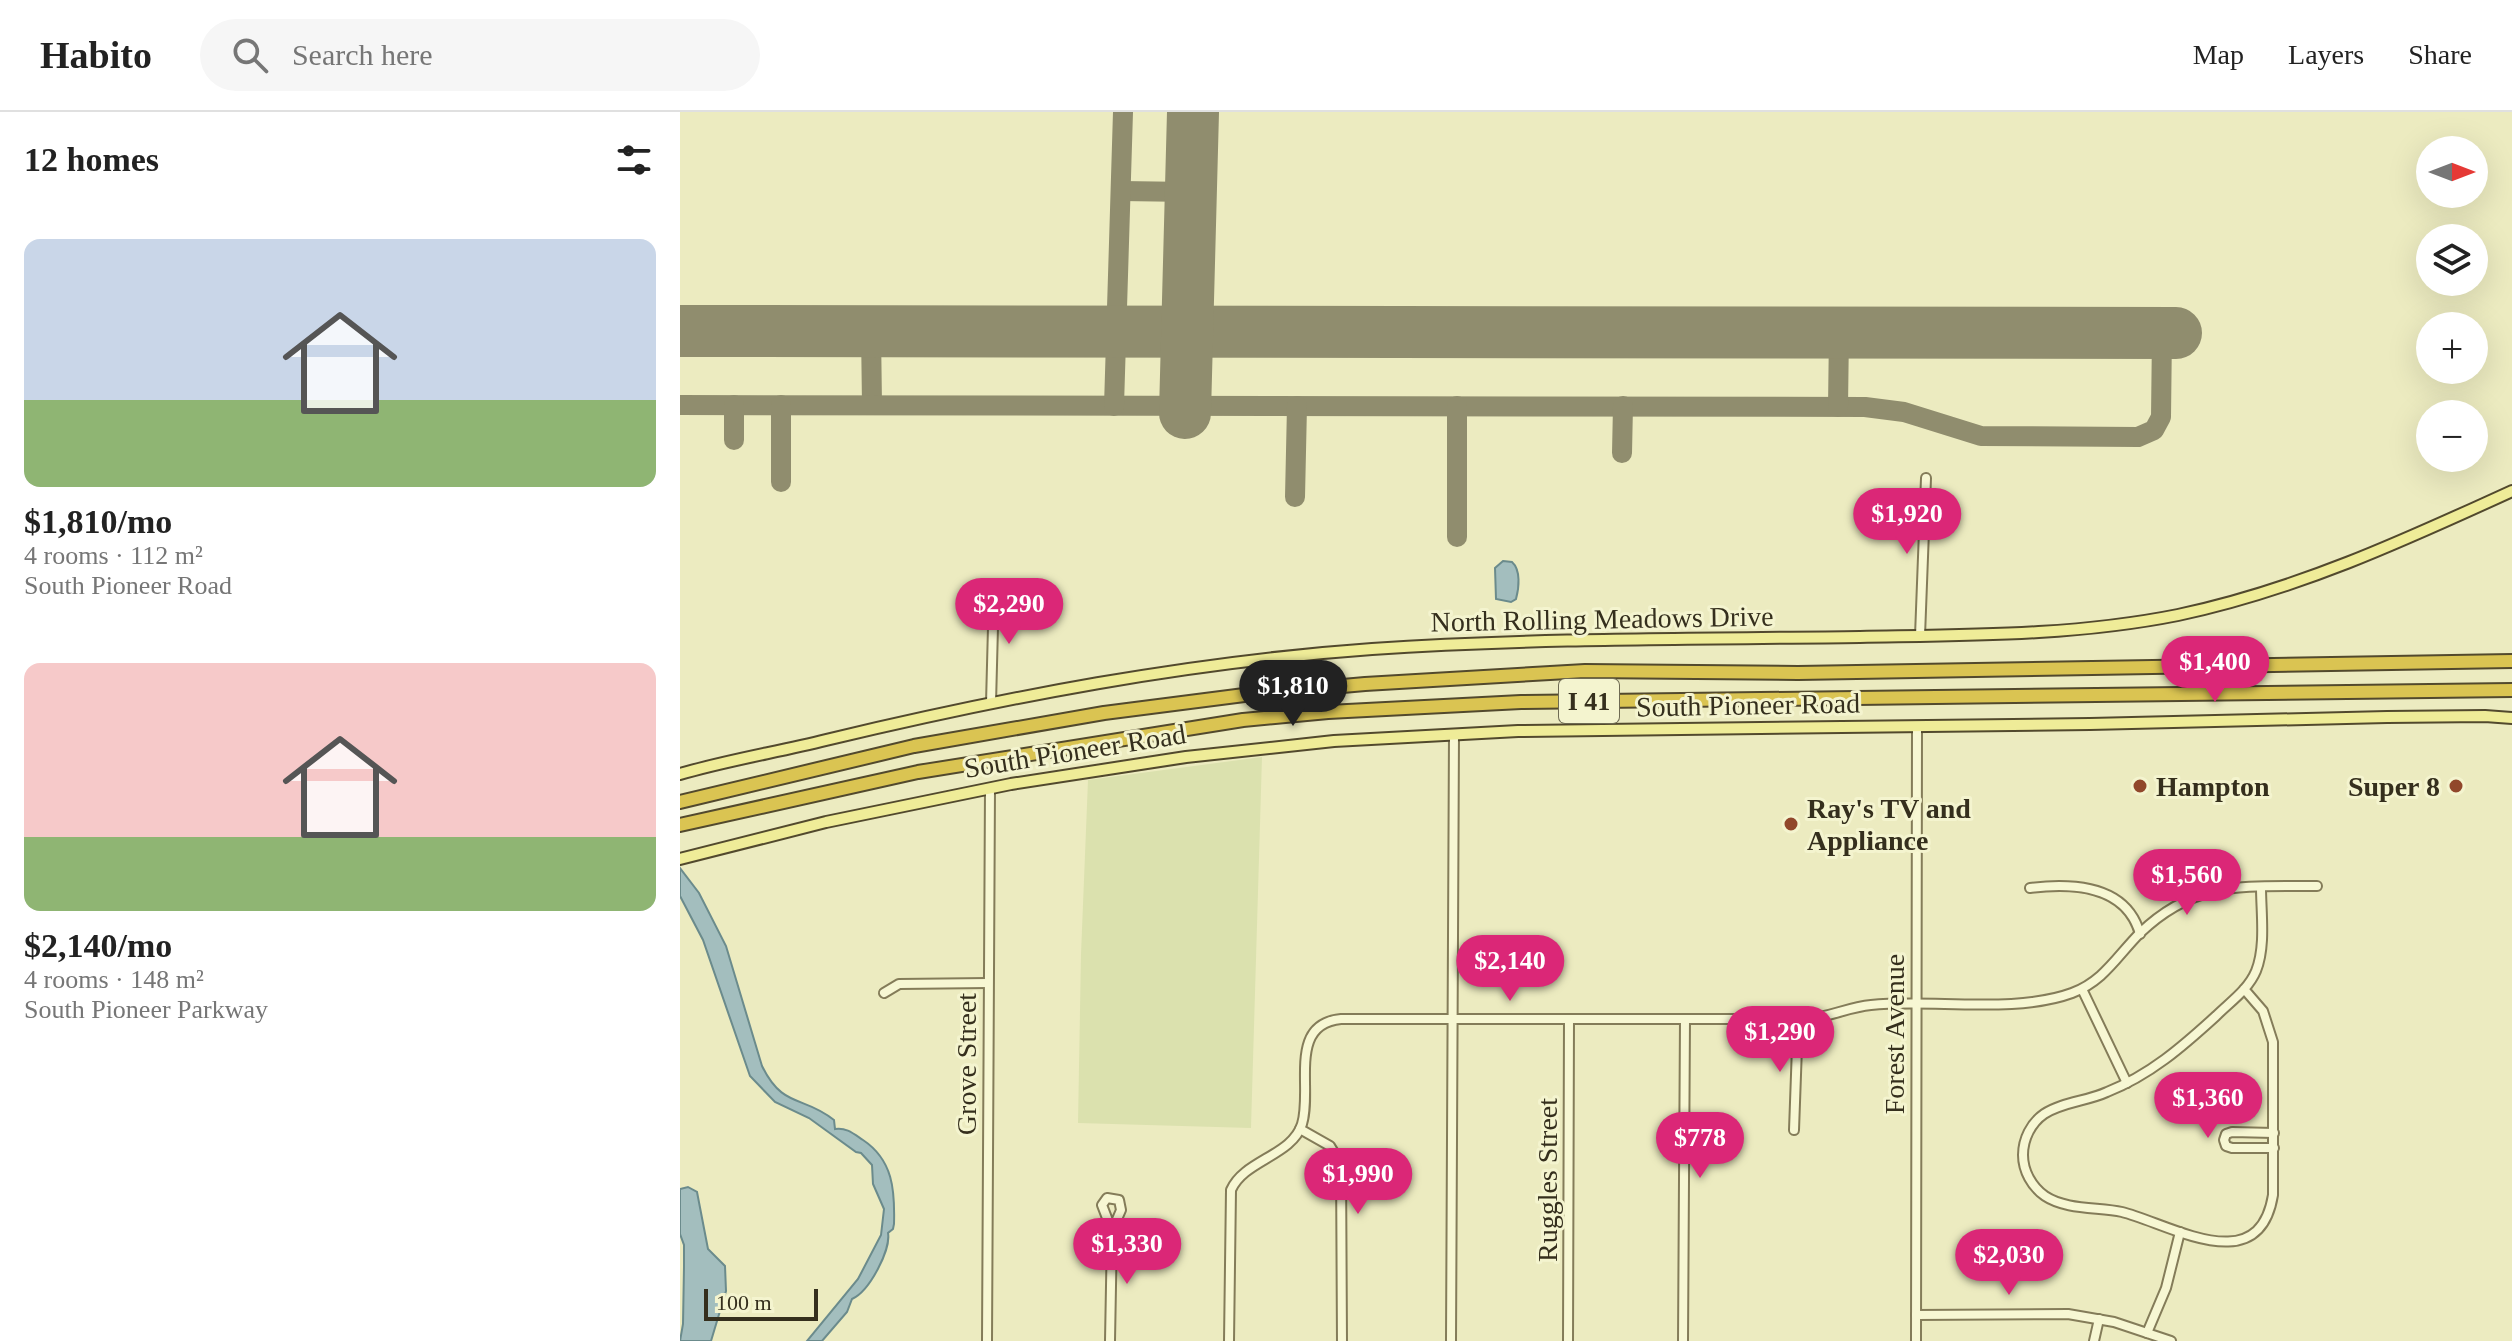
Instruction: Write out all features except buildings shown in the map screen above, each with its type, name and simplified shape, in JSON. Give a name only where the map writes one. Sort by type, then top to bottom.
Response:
[{"type":"highway","points":[[2394,662],[2512,655]]},
{"type":"highway","name":"I 41","points":[[680,802],[914,746],[1104,713],[1252,694],[1365,684],[1585,671],[1798,673],[2512,661]]},
{"type":"highway","name":"I 41","points":[[680,825],[918,772],[1243,720],[1328,712],[1521,702],[2511,690]]},
{"type":"main road","name":"North Rolling Meadows Drive","points":[[680,774],[991,703],[1191,668],[1374,649],[1551,641],[2019,635],[2144,621],[2212,607],[2336,569],[2512,491]]},
{"type":"main road","name":"South Pioneer Road","points":[[683,859],[814,824],[990,788],[1223,752],[1334,741],[1454,734],[2361,717],[2512,718]]},
{"type":"street","points":[[1920,636],[1926,478]]},
{"type":"street","points":[[991,703],[994,589]]},
{"type":"street","name":"Forest Avenue","points":[[1916,1341],[1917,727]]},
{"type":"street","points":[[1451,1341],[1454,734]]},
{"type":"street","name":"Grove Street","points":[[987,1341],[990,788]]},
{"type":"street","points":[[2030,888],[2069,884],[2097,890],[2123,908],[2140,934]]},
{"type":"street","points":[[1229,1341],[1231,1190],[1237,1180],[1289,1141],[1300,1129],[1304,1117],[1306,1050],[1310,1036],[1320,1026],[1341,1019],[1798,1019],[1822,1018],[1869,1005],[2033,1001],[2082,989],[2106,973],[2140,934],[2172,908],[2196,895],[2221,888],[2317,886]]},
{"type":"street","points":[[2244,989],[2261,1009],[2274,1048],[2272,1202],[2256,1229],[2236,1240],[2218,1243],[2128,1214],[2057,1202],[2037,1190],[2027,1175],[2023,1154],[2025,1141],[2040,1117],[2055,1108],[2098,1096],[2127,1083],[2176,1052],[2244,989],[2255,973],[2261,952],[2261,887]]},
{"type":"street","points":[[884,993],[899,984],[988,983]]},
{"type":"street","points":[[2082,989],[2127,1083]]},
{"type":"street","name":"Ruggles Street","points":[[1568,1341],[1569,1019]]},
{"type":"street","points":[[1683,1341],[1685,1019]]},
{"type":"street","points":[[1794,1130],[1798,1019]]},
{"type":"street","points":[[1300,1129],[1330,1146],[1341,1164],[1342,1341]]},
{"type":"street","points":[[2274,1133],[2232,1132],[2226,1134],[2224,1140],[2226,1146],[2232,1148],[2274,1148]]},
{"type":"street","points":[[1110,1341],[1112,1231]]},
{"type":"street","points":[[2147,1333],[2166,1288],[2180,1232]]},
{"type":"street","points":[[1916,1315],[2048,1312],[2099,1319],[2171,1341]]},
{"type":"street","points":[[2094,1341],[2099,1319]]},
{"type":"green space","points":[[1262,757],[1251,1128],[1078,1123],[1088,780]]},
{"type":"water","points":[[1503,561],[1512,562],[1518,574],[1516,599],[1511,602],[1496,599],[1495,568]]},
{"type":"water","points":[[680,868],[699,893],[726,946],[762,1066],[770,1080],[786,1095],[834,1120],[835,1129],[850,1132],[873,1148],[890,1177],[894,1224],[888,1233],[883,1259],[866,1288],[852,1299],[847,1312],[822,1341],[807,1341],[858,1279],[881,1235],[884,1209],[873,1184],[872,1165],[861,1153],[809,1118],[775,1102],[750,1076],[703,940],[680,896]]},
{"type":"water","points":[[688,1187],[697,1192],[708,1249],[725,1266],[726,1291],[711,1341],[680,1341],[684,1245],[680,1234],[680,1189]]},
{"type":"taxiway","points":[[1114,406],[1123,112]]},
{"type":"taxiway","points":[[1121,191],[1190,192]]},
{"type":"taxiway","points":[[871,331],[872,405]]},
{"type":"taxiway","points":[[1838,407],[1839,332]]},
{"type":"taxiway","points":[[680,405],[1865,407],[1904,412],[1981,436],[2138,437],[2154,430],[2161,417],[2162,333]]},
{"type":"taxiway","points":[[734,405],[734,440]]},
{"type":"taxiway","points":[[781,405],[781,482]]},
{"type":"taxiway","points":[[1295,497],[1297,406]]},
{"type":"taxiway","points":[[1457,406],[1457,537]]},
{"type":"taxiway","points":[[1622,453],[1623,406]]},
{"type":"runway","points":[[1185,413],[1193,112]]},
{"type":"runway","points":[[680,331],[2176,333]]},
{"type":"place","name":"Hampton","points":[[2140,786]]},
{"type":"place","name":"Super 8","points":[[2456,786]]},
{"type":"place","name":"Ray's TV and Appliance","points":[[1791,824]]}]
